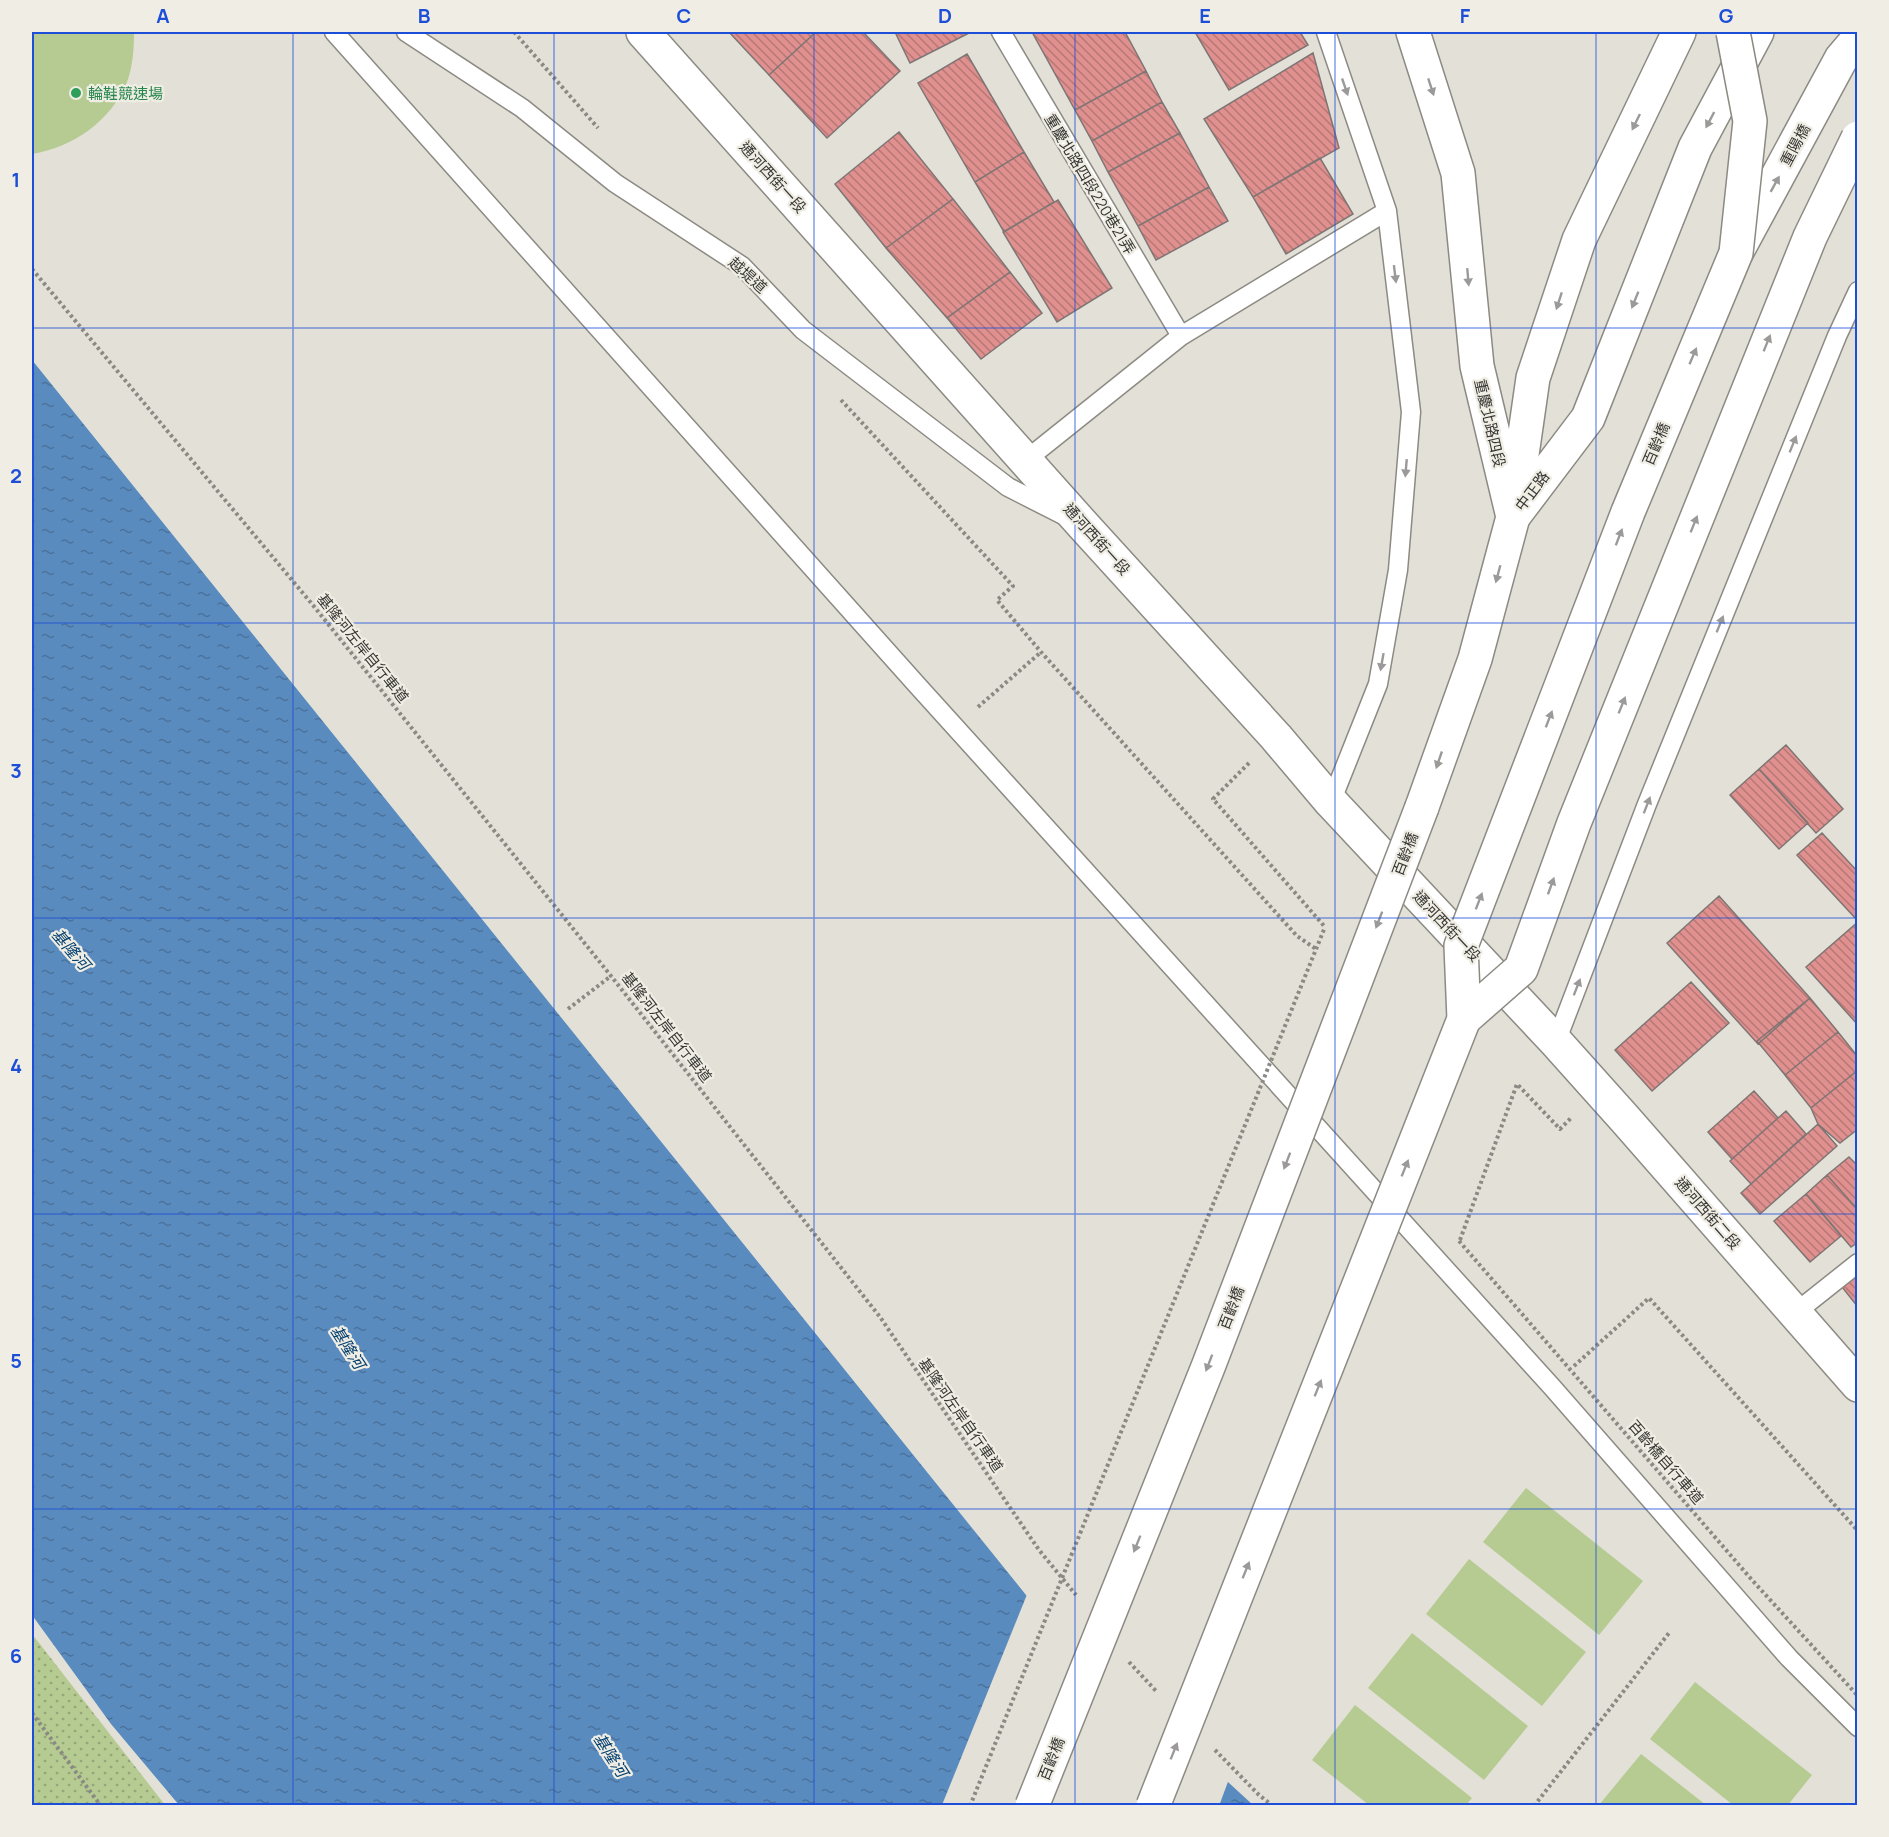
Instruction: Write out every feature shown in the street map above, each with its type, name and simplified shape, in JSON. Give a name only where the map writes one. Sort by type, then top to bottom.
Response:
[{"type":"main road","name":"通河西街一段","points":[[643,32],[1331,801],[1556,1042]]},
{"type":"main road","name":"重慶北路四段","points":[[1413,32],[1458,173],[1477,366],[1513,518],[1475,659],[1422,807]]},
{"type":"main road","name":"中正路","points":[[1513,518],[1533,378],[1579,240],[1679,32]]},
{"type":"main road","name":"百齡橋","points":[[1153,1806],[1464,1019],[1461,946],[1628,512],[1736,253],[1750,121],[1732,32]]},
{"type":"main road","name":"中正路","points":[[1513,518],[1588,418],[1695,148],[1757,32]]},
{"type":"main road","name":"重陽橋","points":[[1736,253],[1841,59],[1857,39]]},
{"type":"main road","name":"百齡橋","points":[[1464,1019],[1521,969],[1574,823],[1810,237],[1857,138]]},
{"type":"main road","name":"百齡橋","points":[[1032,1806],[1208,1367],[1422,807]]},
{"type":"main road","name":"通河西街二段","points":[[1556,1042],[1857,1385]]},
{"type":"lane","points":[[334,32],[955,727],[1551,1387],[1789,1658],[1857,1728]]},
{"type":"lane","name":"越堤道","points":[[406,32],[522,108],[615,183],[742,266],[803,330],[1008,487],[1083,525]]},
{"type":"lane","name":"重慶北路四段220巷21弄","points":[[1001,32],[1181,336]]},
{"type":"lane","points":[[1326,32],[1387,211],[1411,412],[1398,570],[1378,684],[1331,801]]},
{"type":"lane","points":[[1026,460],[1181,336],[1387,211]]},
{"type":"lane","points":[[1556,1042],[1647,804],[1857,291]]},
{"type":"lane","points":[[1796,1313],[1857,1263]]},
{"type":"path","name":"基隆河左岸自行車道","points":[[32,269],[305,595],[611,976],[880,1317],[1039,1550],[1082,1602]]},
{"type":"path","points":[[1013,586],[997,600],[1041,652],[1297,936],[1316,949]]},
{"type":"path","points":[[955,727],[1041,652]]},
{"type":"path","points":[[970,1806],[1325,927],[1213,799],[1276,737]]},
{"type":"path","points":[[568,1009],[611,976]]},
{"type":"path","name":"百齡橋自行車道","points":[[1560,1129],[1518,1084],[1459,1241],[1744,1571],[1857,1696]]},
{"type":"path","points":[[1551,1387],[1649,1298],[1857,1531]]},
{"type":"path","points":[[1534,1806],[1669,1633]]},
{"type":"path","points":[[1124,1656],[1162,1698]]},
{"type":"path","points":[[32,1713],[101,1806]]},
{"type":"path","points":[[1211,1746],[1259,1795],[1273,1806]]},
{"type":"green space","name":"輪鞋競速場","points":[[32,32],[134,32],[133,57],[129,76],[111,109],[100,121],[76,139],[47,151],[32,154]]},
{"type":"green space","points":[[1526,1488],[1643,1581],[1599,1635],[1483,1542]]},
{"type":"green space","points":[[1469,1559],[1586,1652],[1542,1706],[1426,1614]]},
{"type":"green space","points":[[1412,1633],[1528,1726],[1484,1780],[1368,1688]]},
{"type":"green space","points":[[32,1634],[165,1805],[32,1805]]},
{"type":"green space","points":[[1695,1682],[1812,1775],[1788,1805],[1733,1805],[1650,1739]]},
{"type":"green space","points":[[1355,1705],[1472,1798],[1466,1805],[1369,1805],[1312,1760]]},
{"type":"green space","points":[[1641,1754],[1706,1805],[1599,1805]]},
{"type":"water","name":"基隆河","points":[[32,360],[1030,1600],[1253,1805],[179,1805],[111,1724],[32,1615]]},
{"type":"pier","points":[[1028,1592],[1229,1779],[1219,1806],[942,1805]]},
{"type":"building","points":[[729,32],[816,32],[769,75]]},
{"type":"building","points":[[816,32],[863,32],[900,71],[827,138],[769,75]]},
{"type":"building","points":[[895,32],[971,32],[910,63]]},
{"type":"building","points":[[1032,32],[1125,32],[1146,71],[1075,110]]},
{"type":"building","points":[[1195,32],[1300,32],[1308,45],[1229,90]]},
{"type":"building","points":[[1313,53],[1339,148],[1253,197],[1204,119]]},
{"type":"building","points":[[967,54],[1024,152],[975,182],[918,83]]},
{"type":"building","points":[[1146,71],[1162,102],[1092,141],[1075,110]]},
{"type":"building","points":[[1162,102],[1180,133],[1108,172],[1092,141]]},
{"type":"building","points":[[899,132],[953,199],[886,248],[835,184]]},
{"type":"building","points":[[1180,133],[1209,187],[1138,226],[1108,172]]},
{"type":"building","points":[[1024,152],[1054,202],[1004,232],[975,182]]},
{"type":"building","points":[[1320,158],[1353,214],[1286,254],[1253,197]]},
{"type":"building","points":[[1209,187],[1228,221],[1156,260],[1138,226]]},
{"type":"building","points":[[953,199],[1010,272],[947,318],[886,248]]},
{"type":"building","points":[[1058,200],[1112,288],[1057,322],[1003,232]]},
{"type":"building","points":[[1010,272],[1042,313],[981,359],[947,318]]},
{"type":"building","points":[[1786,745],[1843,809],[1816,833],[1759,769]]},
{"type":"building","points":[[1759,769],[1808,823],[1779,849],[1730,795]]},
{"type":"building","points":[[1822,833],[1858,872],[1858,921],[1797,855]]},
{"type":"building","points":[[1719,896],[1810,998],[1758,1044],[1667,943]]},
{"type":"building","points":[[1858,922],[1858,1025],[1806,967]]},
{"type":"building","points":[[1691,982],[1729,1023],[1652,1091],[1615,1050]]},
{"type":"building","points":[[1810,998],[1838,1032],[1785,1075],[1757,1041]]},
{"type":"building","points":[[1838,1032],[1858,1057],[1858,1070],[1811,1108],[1785,1075]]},
{"type":"building","points":[[1858,1070],[1858,1129],[1840,1143],[1818,1124],[1811,1108]]},
{"type":"building","points":[[1754,1091],[1778,1118],[1732,1159],[1708,1132]]},
{"type":"building","points":[[1786,1111],[1806,1134],[1751,1184],[1730,1161]]},
{"type":"building","points":[[1818,1124],[1837,1146],[1760,1214],[1741,1193]]},
{"type":"building","points":[[1849,1157],[1858,1166],[1858,1210],[1827,1175]]},
{"type":"building","points":[[1827,1175],[1858,1210],[1858,1242],[1851,1247],[1806,1194]]},
{"type":"building","points":[[1806,1194],[1841,1236],[1810,1262],[1774,1221]]},
{"type":"building","points":[[1858,1267],[1858,1307],[1838,1282]]},
{"type":"place","name":"輪鞋競速場","points":[[76,93]]}]
